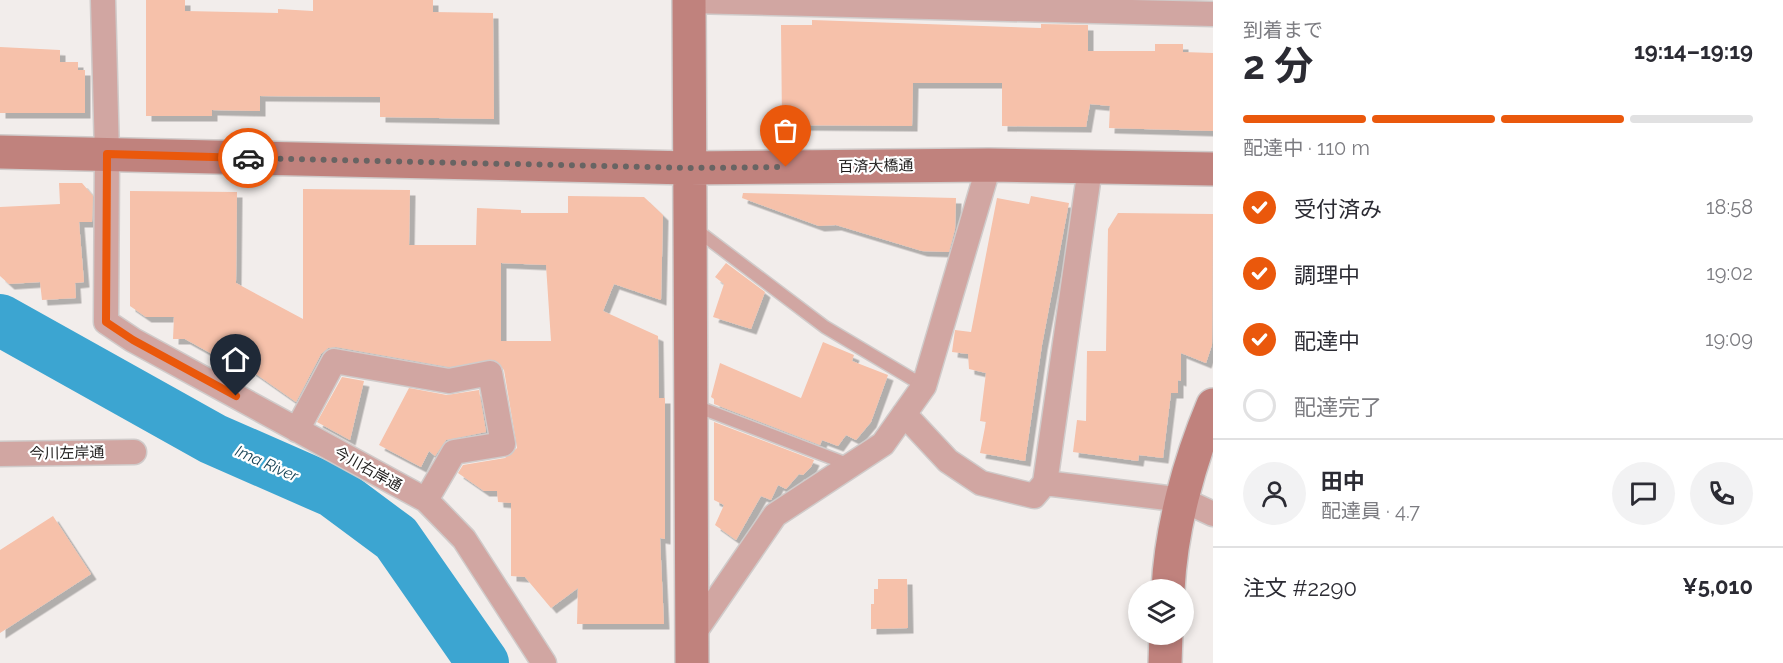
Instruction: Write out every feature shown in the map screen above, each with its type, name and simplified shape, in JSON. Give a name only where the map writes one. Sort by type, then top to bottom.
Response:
[{"type":"street","points":[[104,0],[107,154]]},
{"type":"street","points":[[692,650],[689,1],[1213,14]]},
{"type":"street","name":"百済大橋通","points":[[0,152],[689,168],[989,165],[1213,169]]},
{"type":"street","name":"今川右岸通","points":[[107,154],[106,322],[133,340],[426,500],[464,539],[543,663]]},
{"type":"street","points":[[692,650],[776,515],[883,444],[924,386],[989,165]]},
{"type":"street","points":[[904,414],[948,461],[981,483],[1034,496],[1045,483],[1090,168]]},
{"type":"street","points":[[297,430],[334,361],[449,381],[490,373],[503,444],[454,452],[426,500]]},
{"type":"street","points":[[1168,579],[1169,564],[1183,500],[1199,440],[1213,405]]},
{"type":"street","name":"今川左岸通","points":[[0,454],[134,452]]},
{"type":"street","points":[[1045,483],[1183,500],[1213,514]]},
{"type":"street","points":[[1165,663],[1166,645]]},
{"type":"lane","points":[[691,225],[825,327],[924,386]]},
{"type":"lane","points":[[692,405],[851,465]]},
{"type":"building","points":[[146,0],[185,0],[185,11],[278,13],[278,9],[313,11],[313,0],[433,0],[433,12],[493,13],[494,119],[380,117],[380,97],[260,96],[260,111],[212,110],[212,116],[146,116]]},
{"type":"building","points":[[812,20],[1041,28],[1041,24],[1088,25],[1088,51],[1155,51],[1155,44],[1183,44],[1183,52],[1213,53],[1213,131],[1109,128],[1110,106],[1090,104],[1086,127],[1002,126],[1002,83],[913,83],[912,126],[782,125],[781,25],[812,25]]},
{"type":"building","points":[[0,47],[60,50],[60,62],[78,62],[78,70],[85,70],[85,113],[0,113]]},
{"type":"building","points":[[59,183],[82,183],[93,196],[92,222],[79,222],[84,282],[75,283],[76,298],[42,300],[40,282],[9,284],[0,276],[0,207],[60,204]]},
{"type":"building","points":[[303,189],[410,190],[409,245],[476,245],[477,208],[521,210],[521,213],[568,213],[568,196],[644,197],[663,215],[661,300],[614,284],[603,311],[658,336],[659,398],[665,398],[665,539],[660,538],[664,624],[577,624],[578,588],[551,608],[525,577],[511,576],[511,503],[498,502],[497,491],[484,491],[458,473],[463,465],[505,458],[517,448],[504,370],[495,360],[449,367],[336,347],[328,348],[321,354],[296,402],[233,358],[230,364],[185,339],[173,339],[174,317],[146,317],[130,306],[130,191],[237,192],[236,283],[303,319]],"holes":[[[501,263],[546,265],[551,341],[501,341]]]},
{"type":"building","points":[[743,193],[956,198],[955,229],[949,252],[922,251],[836,225],[819,226],[742,198]]},
{"type":"building","points":[[1031,196],[1069,203],[1042,345],[1025,461],[980,453],[986,422],[980,421],[986,373],[969,369],[968,354],[952,352],[955,330],[971,332],[997,198],[1029,204]]},
{"type":"building","points":[[1118,213],[1213,214],[1212,345],[1206,363],[1181,353],[1181,381],[1178,380],[1178,393],[1171,393],[1163,458],[1139,455],[1138,461],[1073,452],[1077,420],[1086,421],[1087,351],[1106,351],[1108,229]]},
{"type":"building","points":[[726,263],[765,292],[751,329],[713,317],[724,284],[715,277]]},
{"type":"building","points":[[823,342],[854,355],[852,361],[888,375],[871,422],[856,440],[846,435],[838,446],[822,440],[820,445],[714,404],[714,399],[711,397],[720,363],[801,398]]},
{"type":"building","points":[[342,377],[364,381],[350,440],[317,422]]},
{"type":"building","points":[[409,388],[447,395],[479,390],[486,432],[446,440],[435,456],[429,451],[421,467],[379,445]]},
{"type":"building","points":[[714,422],[814,460],[811,467],[803,475],[799,474],[786,489],[778,485],[771,500],[761,496],[736,540],[715,525],[724,505],[714,500]]},
{"type":"building","points":[[53,516],[91,574],[0,633],[0,550]]},
{"type":"building","points":[[878,579],[907,579],[908,628],[871,629],[871,604],[874,604],[874,589],[878,589]]},
{"type":"waterway","name":"Ima River","points":[[0,320],[213,439],[334,492],[396,538],[483,663]]},
{"type":"way so far","points":[[248,158],[689,168],[786,167]]},
{"type":"route","points":[[236,396],[133,340],[106,322],[107,154],[248,158]]}]
